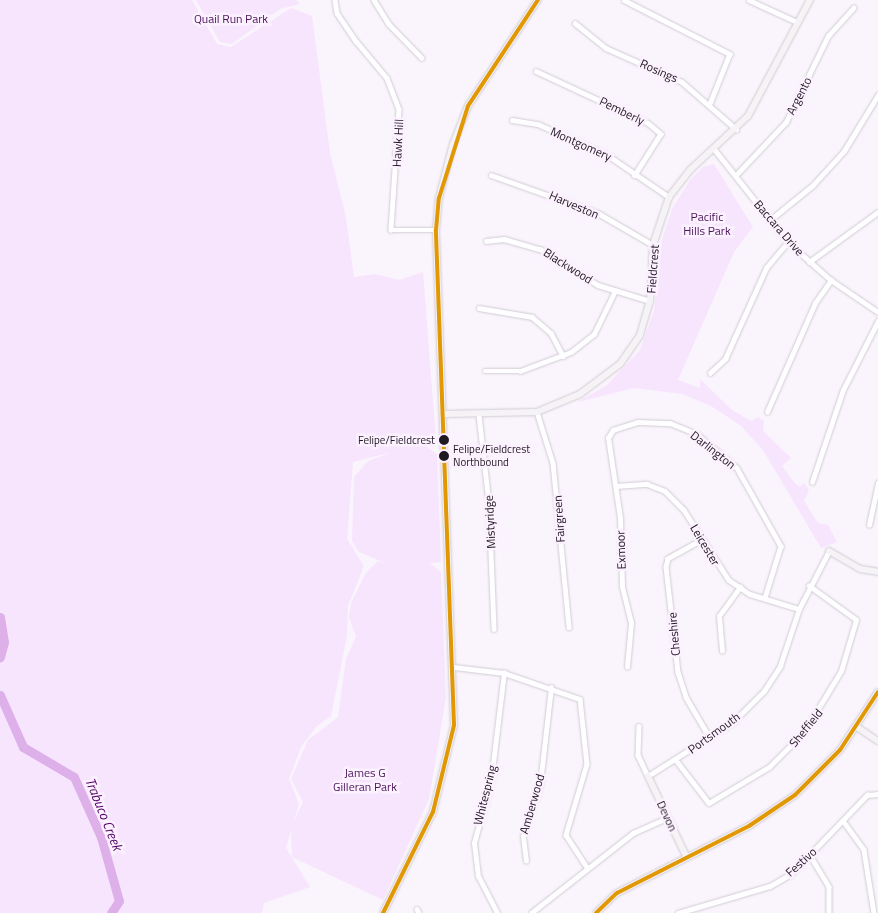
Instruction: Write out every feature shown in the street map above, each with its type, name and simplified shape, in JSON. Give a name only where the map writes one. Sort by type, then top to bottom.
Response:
[{"type":"main road","points":[[383,913],[433,812],[445,773],[454,725],[454,668],[445,414],[436,230],[444,171],[459,127],[486,76],[538,0]]},
{"type":"main road","name":"Fieldcrest","points":[[445,414],[480,415],[537,412],[580,394],[620,364],[640,335],[650,301],[653,245],[669,197],[690,170],[737,130],[810,0]]},
{"type":"main road","points":[[829,551],[860,569],[878,572]]},
{"type":"main road","points":[[596,913],[617,893],[686,856],[749,826],[787,802],[831,761],[858,727],[878,692]]},
{"type":"main road","points":[[858,727],[878,741]]},
{"type":"main road","name":"Devon","points":[[648,776],[686,856]]},
{"type":"street","name":"Hawk Hill","points":[[335,0],[338,13],[356,41],[387,78],[399,109],[391,230],[436,230]]},
{"type":"street","points":[[374,0],[389,24],[422,58]]},
{"type":"street","points":[[624,0],[730,54],[710,104]]},
{"type":"street","points":[[749,0],[797,22]]},
{"type":"street","name":"Argento","points":[[735,176],[786,122],[828,36],[853,8]]},
{"type":"street","name":"Rosings","points":[[575,23],[606,48],[682,82],[710,104],[737,130]]},
{"type":"street","name":"Pemberly","points":[[536,71],[648,123],[661,134],[635,175]]},
{"type":"street","points":[[770,220],[813,185],[844,151],[878,95]]},
{"type":"street","name":"Montgomery","points":[[512,120],[538,124],[609,156],[669,197]]},
{"type":"street","name":"Baccara Drive","points":[[715,150],[788,242],[831,280],[878,312]]},
{"type":"street","name":"Harveston","points":[[492,175],[598,213],[653,245]]},
{"type":"street","points":[[809,262],[878,212]]},
{"type":"street","name":"Blackwood","points":[[486,241],[504,239],[540,248],[615,291],[650,301]]},
{"type":"street","points":[[710,373],[725,358],[766,268],[788,242]]},
{"type":"street","points":[[767,412],[815,303],[831,280]]},
{"type":"street","points":[[485,371],[520,371],[563,356],[594,334],[615,291]]},
{"type":"street","points":[[479,308],[532,317],[550,333],[563,356]]},
{"type":"street","points":[[812,482],[843,390],[878,321]]},
{"type":"street","name":"Fairgreen","points":[[537,412],[554,472],[569,628]]},
{"type":"street","name":"Mistyridge","points":[[480,415],[489,503],[494,629]]},
{"type":"street","name":"Darlington","points":[[609,433],[638,422],[670,423],[697,434],[737,468],[781,546],[765,598]]},
{"type":"street","name":"Exmoor","points":[[609,433],[616,486],[622,586],[631,623],[628,667]]},
{"type":"street","points":[[870,525],[878,483]]},
{"type":"street","name":"Leicester","points":[[616,486],[647,484],[665,491],[684,510],[717,568],[740,587],[765,598],[799,609]]},
{"type":"street","name":"Cheshire","points":[[700,540],[668,559],[666,567],[678,672],[686,697],[710,738]]},
{"type":"street","name":"Portsmouth","points":[[648,776],[710,738],[764,691],[780,666],[799,609],[809,586],[829,551]]},
{"type":"street","name":"Sheffield","points":[[676,760],[709,803],[769,767],[804,732],[841,671],[856,620],[809,586]]},
{"type":"street","points":[[722,651],[719,616],[740,587]]},
{"type":"street","points":[[454,668],[504,673],[580,699],[587,764],[566,836],[587,867]]},
{"type":"street","name":"Whitespring","points":[[497,913],[478,876],[474,843],[491,780],[504,673]]},
{"type":"street","name":"Amberwood","points":[[526,861],[523,836],[540,784],[551,688]]},
{"type":"street","points":[[639,726],[638,755],[648,776]]},
{"type":"street","name":"Festivo","points":[[678,913],[770,886],[810,855],[844,822],[867,795],[878,794]]},
{"type":"street","points":[[531,913],[587,867],[633,833],[667,818]]},
{"type":"street","points":[[844,822],[864,850],[874,913]]},
{"type":"street","points":[[810,855],[829,887],[829,913]]},
{"type":"green space","name":"James G Gilleran Park","points":[[0,0],[192,0],[217,44],[231,47],[291,8],[312,16],[330,153],[346,217],[354,277],[375,274],[399,280],[423,272],[436,441],[424,445],[437,454],[441,562],[430,563],[441,572],[446,697],[429,799],[383,900],[292,857],[291,830],[286,848],[310,887],[264,903],[262,913],[0,913]],"holes":[[[392,452],[368,461],[354,477],[352,541],[359,552],[390,565],[378,561],[366,573],[351,603],[349,617],[356,637],[346,659],[338,717],[308,740],[291,779],[303,802],[294,821],[299,804],[289,779],[301,747],[316,727],[331,716],[347,636],[348,606],[364,566],[347,539],[353,462]]]},
{"type":"green space","name":"Quail Run Park","points":[[196,0],[296,0],[300,4],[280,9],[232,44],[220,42]]},
{"type":"green space","name":"Pacific Hills Park","points":[[714,164],[753,227],[734,252],[678,380],[700,388],[700,379],[732,410],[751,421],[758,417],[764,421],[763,431],[791,458],[782,466],[799,487],[804,483],[809,490],[804,501],[818,523],[828,525],[837,542],[821,548],[763,450],[740,425],[711,406],[682,394],[634,388],[578,402],[607,385],[640,350],[654,311],[662,240],[672,209],[690,180],[703,167]]},
{"type":"waterway","name":"Trabuco Creek","points":[[0,617],[4,642],[0,657]]},
{"type":"waterway","name":"Trabuco Creek","points":[[0,695],[23,747],[74,777],[101,837],[119,901],[111,913]]},
{"type":"transit line","points":[[383,913],[433,812],[454,725],[436,230],[439,198],[468,106],[538,0]]},
{"type":"transit line","points":[[596,913],[617,893],[749,826],[795,795],[840,750],[878,692]]},
{"type":"place","name":"Felipe/Fieldcrest","points":[[444,440]]},
{"type":"place","name":"Felipe/Fieldcrest Northbound","points":[[444,456]]}]
